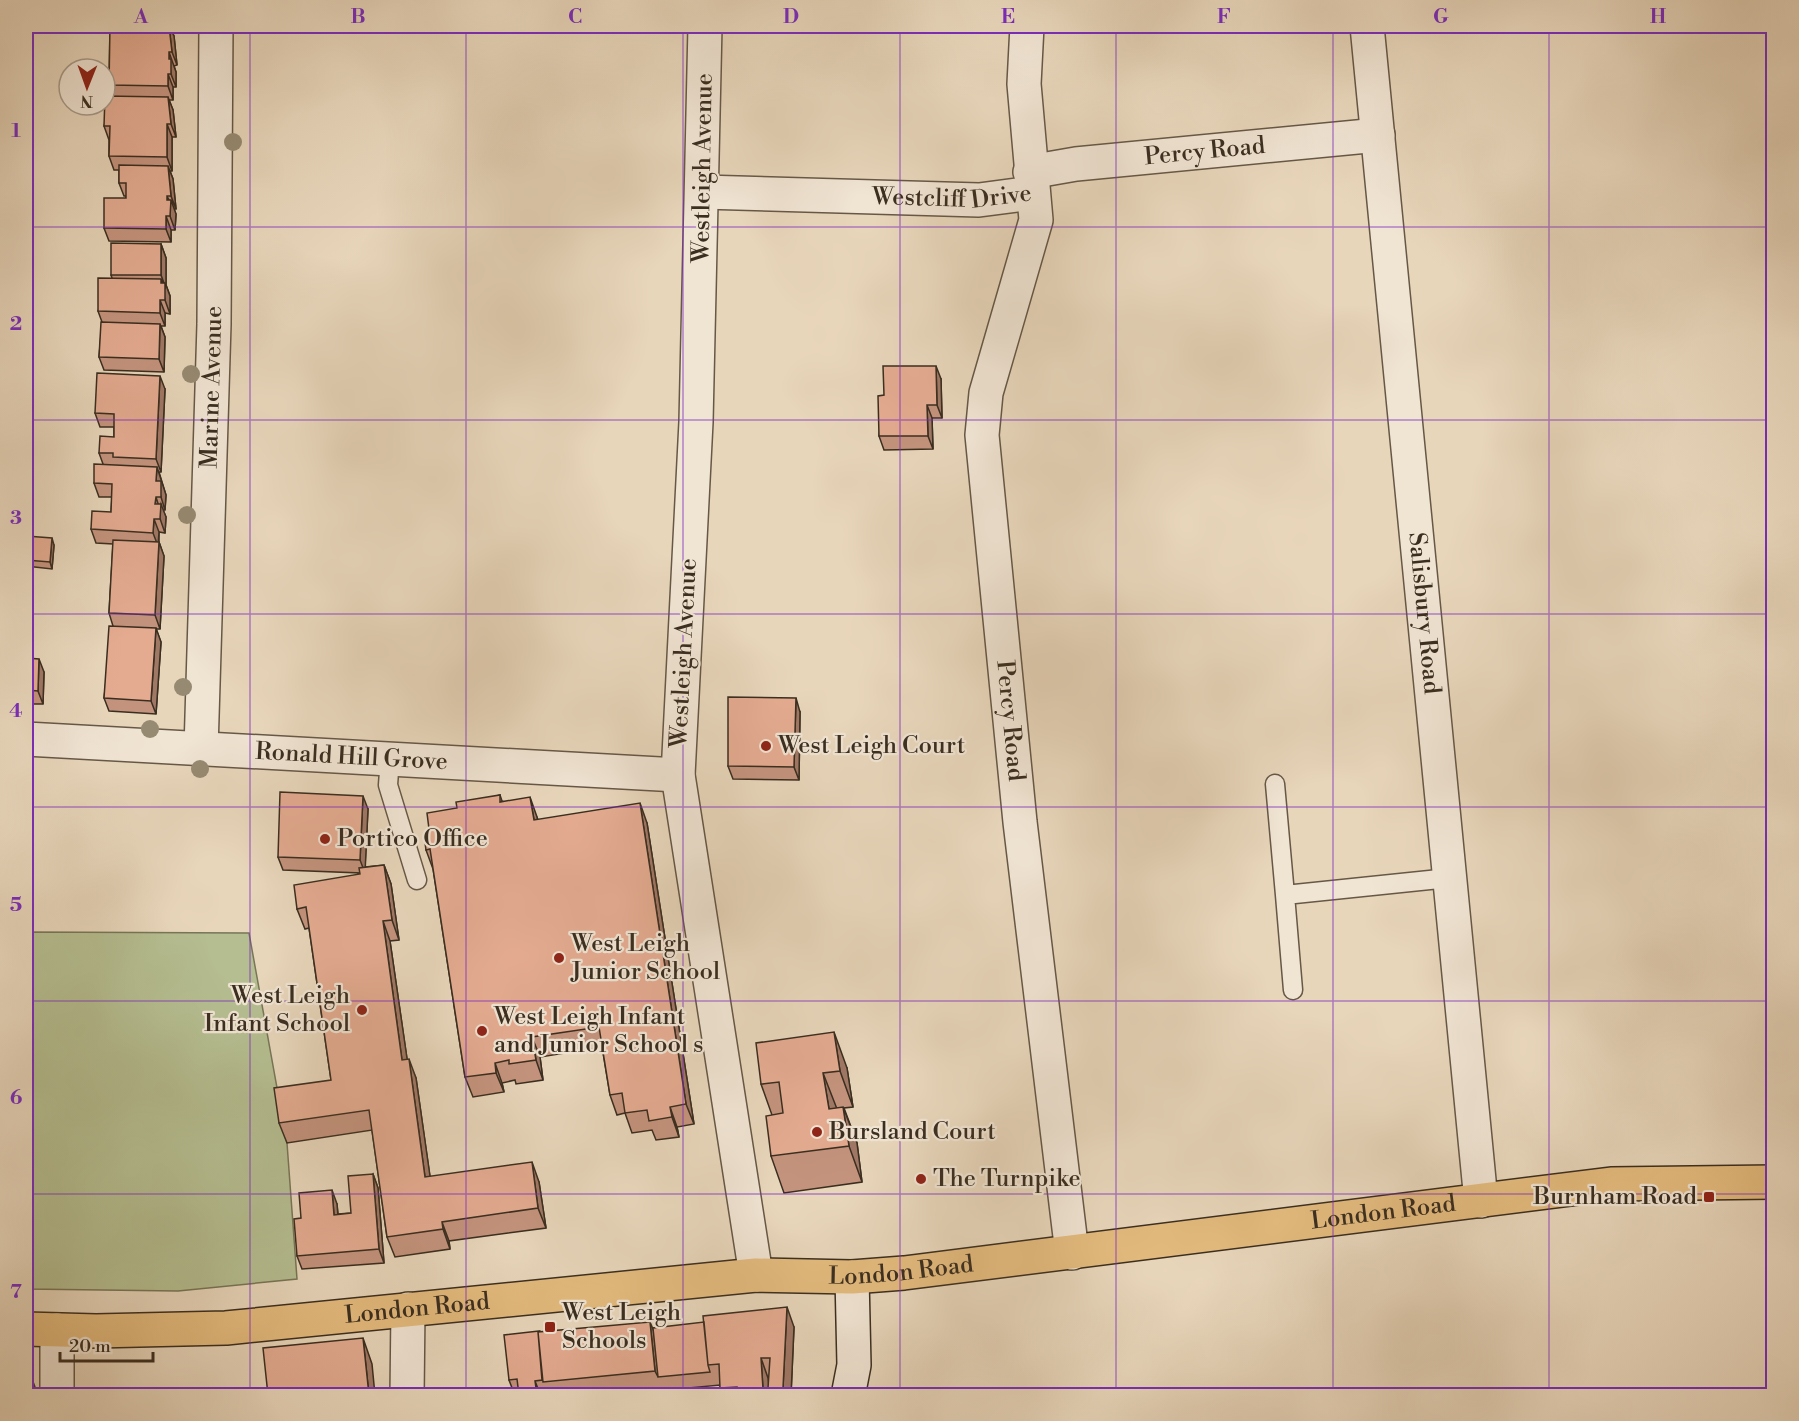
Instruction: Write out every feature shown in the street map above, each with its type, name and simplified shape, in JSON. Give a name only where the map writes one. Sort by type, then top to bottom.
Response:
[{"type":"main road","name":"London Road","points":[[41,1330],[226,1328],[756,1275],[852,1277],[1072,1253],[1611,1184],[1773,1182]]},
{"type":"street","name":"Marine Avenue","points":[[201,749],[213,324],[216,26]]},
{"type":"street","name":"Westleigh Avenue","points":[[705,26],[696,422],[678,775],[756,1275]]},
{"type":"street","name":"Westcliff Drive","points":[[703,192],[979,200],[1031,182],[1024,84],[1027,26]]},
{"type":"street","name":"Salisbury Road","points":[[1367,26],[1481,1201]]},
{"type":"street","name":"Percy Road","points":[[1072,1253],[1020,822],[982,435],[986,393],[1033,237],[1036,220],[1031,182],[1088,163],[1378,135]]},
{"type":"street","name":"Ronald Hill Grove","points":[[26,739],[678,775]]},
{"type":"street","points":[[848,1395],[854,1365],[852,1277]]},
{"type":"street","points":[[407,1395],[408,1310]]},
{"type":"street","points":[[41,1330],[57,1395]]},
{"type":"lane","points":[[390,758],[388,785],[417,880]]},
{"type":"lane","points":[[1275,784],[1293,990]]},
{"type":"lane","points":[[1285,895],[1449,878]]},
{"type":"green space","points":[[26,932],[249,933],[287,1143],[297,1279],[178,1291],[26,1289]]},
{"type":"building","points":[[110,26],[169,26],[172,52],[169,52],[171,74],[168,74],[168,86],[117,85],[117,57],[109,57]]},
{"type":"building","points":[[117,96],[168,97],[171,124],[167,124],[167,157],[109,156],[110,126],[104,126],[104,117],[117,117]]},
{"type":"building","points":[[119,165],[168,166],[171,196],[167,196],[167,200],[171,200],[170,216],[166,216],[166,229],[104,228],[104,198],[126,198],[126,183],[119,183]]},
{"type":"building","points":[[111,243],[161,244],[161,275],[111,275]]},
{"type":"building","points":[[98,278],[161,279],[161,283],[165,283],[165,300],[160,300],[160,313],[98,311]]},
{"type":"building","points":[[101,322],[160,324],[159,359],[99,357]]},
{"type":"building","points":[[883,366],[936,366],[937,405],[927,405],[928,436],[879,436],[878,396],[884,395]]},
{"type":"building","points":[[97,373],[160,376],[156,459],[113,457],[113,453],[99,453],[100,436],[114,437],[114,414],[95,413]]},
{"type":"building","points":[[94,464],[157,467],[156,481],[161,481],[161,497],[156,497],[155,504],[161,504],[160,519],[154,519],[153,533],[91,529],[92,511],[111,512],[112,484],[94,483]]},
{"type":"building","points":[[26,536],[52,538],[50,562],[26,560]]},
{"type":"building","points":[[113,540],[159,542],[155,615],[109,613]]},
{"type":"building","points":[[109,626],[156,628],[151,701],[104,698]]},
{"type":"building","points":[[26,658],[39,659],[38,691],[26,690]]},
{"type":"building","name":"West Leigh Court","points":[[728,697],[796,698],[794,767],[728,766]]},
{"type":"building","name":"Portico Office","points":[[280,792],[363,796],[360,860],[278,857]]},
{"type":"building","name":"West Leigh Junior School","points":[[500,795],[500,802],[530,797],[534,820],[640,803],[686,1104],[670,1107],[672,1117],[649,1121],[647,1110],[625,1113],[622,1093],[610,1095],[599,1027],[532,1037],[536,1060],[509,1064],[509,1060],[495,1063],[496,1073],[465,1077],[430,849],[426,850],[424,835],[428,835],[429,829],[427,813],[457,808],[456,802]]},
{"type":"building","name":"West Leigh Infant School","points":[[384,865],[392,920],[383,921],[402,1060],[409,1059],[425,1177],[532,1162],[538,1208],[442,1222],[443,1229],[387,1237],[369,1110],[279,1123],[274,1088],[331,1080],[306,907],[297,909],[294,885],[360,874],[359,868]]},
{"type":"building","points":[[834,1032],[840,1071],[823,1073],[829,1109],[843,1107],[849,1146],[771,1156],[766,1116],[783,1113],[779,1082],[761,1084],[756,1043]]},
{"type":"building","points":[[373,1174],[379,1249],[297,1256],[294,1219],[301,1218],[299,1193],[332,1190],[334,1215],[351,1213],[348,1176]]},
{"type":"building","points":[[787,1307],[783,1388],[768,1388],[770,1358],[761,1358],[763,1389],[758,1391],[759,1395],[737,1395],[737,1387],[720,1388],[719,1364],[708,1365],[703,1316]]},
{"type":"building","points":[[1773,1314],[1773,1376],[1771,1376]]},
{"type":"building","points":[[650,1322],[655,1371],[543,1382],[538,1332]]},
{"type":"building","points":[[704,1322],[710,1372],[658,1377],[653,1328]]},
{"type":"building","points":[[539,1331],[542,1380],[535,1381],[537,1395],[519,1395],[517,1379],[509,1380],[504,1335]]},
{"type":"building","points":[[363,1338],[369,1395],[268,1395],[263,1348]]},
{"type":"building","points":[[1015,1391],[1031,1395],[1013,1395]]},
{"type":"place","name":"West Leigh Court","points":[[766,746]]},
{"type":"place","name":"Portico Office","points":[[325,839]]},
{"type":"place","name":"West Leigh Junior School","points":[[559,958]]},
{"type":"place","name":"West Leigh Infant School","points":[[362,1010]]},
{"type":"place","name":"West Leigh Infant and Junior School s","points":[[482,1031]]},
{"type":"place","name":"Bursland Court","points":[[817,1132]]},
{"type":"place","name":"The Turnpike","points":[[921,1179]]},
{"type":"place","name":"Burnham Road","points":[[1709,1197]]},
{"type":"place","name":"West Leigh Schools","points":[[550,1327]]}]
